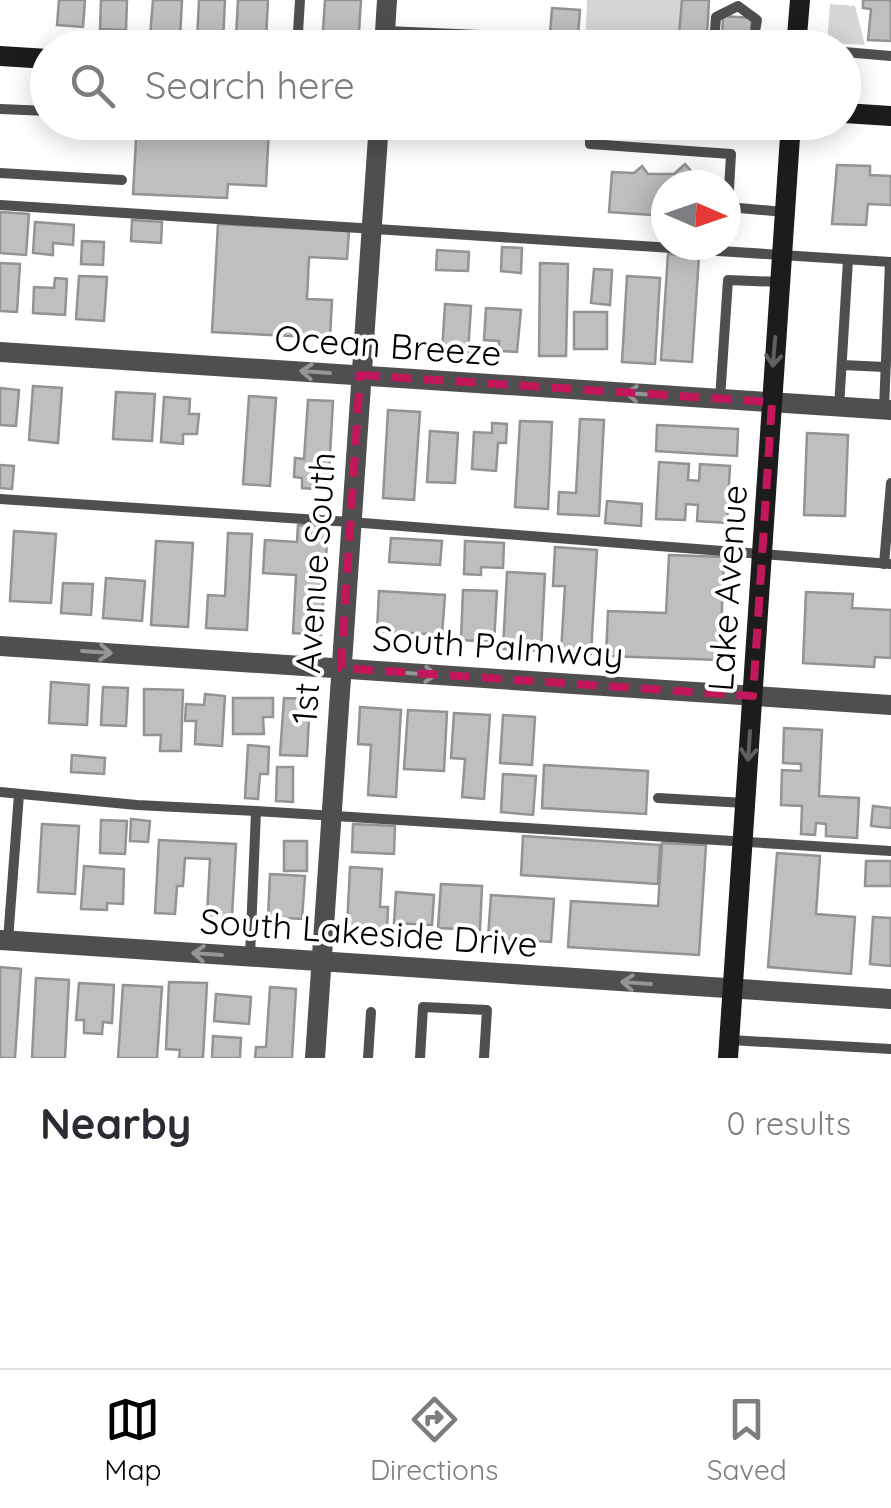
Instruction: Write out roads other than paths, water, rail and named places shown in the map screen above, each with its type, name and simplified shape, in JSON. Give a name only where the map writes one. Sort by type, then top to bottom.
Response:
[{"type":"main road","points":[[798,30],[800,0]]},
{"type":"main road","points":[[0,56],[30,58]]},
{"type":"main road","points":[[861,114],[891,116]]},
{"type":"main road","name":"Lake Avenue","points":[[729,1049],[790,140]]},
{"type":"street","points":[[385,30],[387,0]]},
{"type":"street","name":"1st Avenue South","points":[[315,1058],[378,140]]},
{"type":"street","name":"Ocean Breeze","points":[[0,352],[888,410]]},
{"type":"street","name":"South Palmway","points":[[0,646],[891,705]]},
{"type":"street","name":"South Lakeside Drive","points":[[4,941],[891,1000]]},
{"type":"lane","points":[[298,30],[300,0]]},
{"type":"lane","points":[[715,30],[716,17],[738,8],[756,20],[755,30]]},
{"type":"lane","points":[[861,53],[891,56]]},
{"type":"lane","points":[[0,108],[30,110]]},
{"type":"lane","points":[[590,140],[590,144],[731,154],[728,207],[785,212]]},
{"type":"lane","points":[[0,173],[122,180]]},
{"type":"lane","points":[[0,204],[890,262],[885,367],[888,410]]},
{"type":"lane","points":[[839,407],[848,260]]},
{"type":"lane","points":[[720,400],[728,280],[780,282]]},
{"type":"lane","points":[[842,365],[885,367]]},
{"type":"lane","points":[[0,499],[887,564],[891,483]]},
{"type":"lane","points":[[0,792],[137,805],[891,851]]},
{"type":"lane","points":[[4,941],[19,794]]},
{"type":"lane","points":[[658,798],[746,803]]},
{"type":"lane","points":[[250,957],[256,811]]},
{"type":"lane","points":[[420,1058],[423,1008],[487,1010],[484,1058]]},
{"type":"lane","points":[[368,1058],[371,1012]]},
{"type":"lane","points":[[729,1049],[891,1049]]}]
